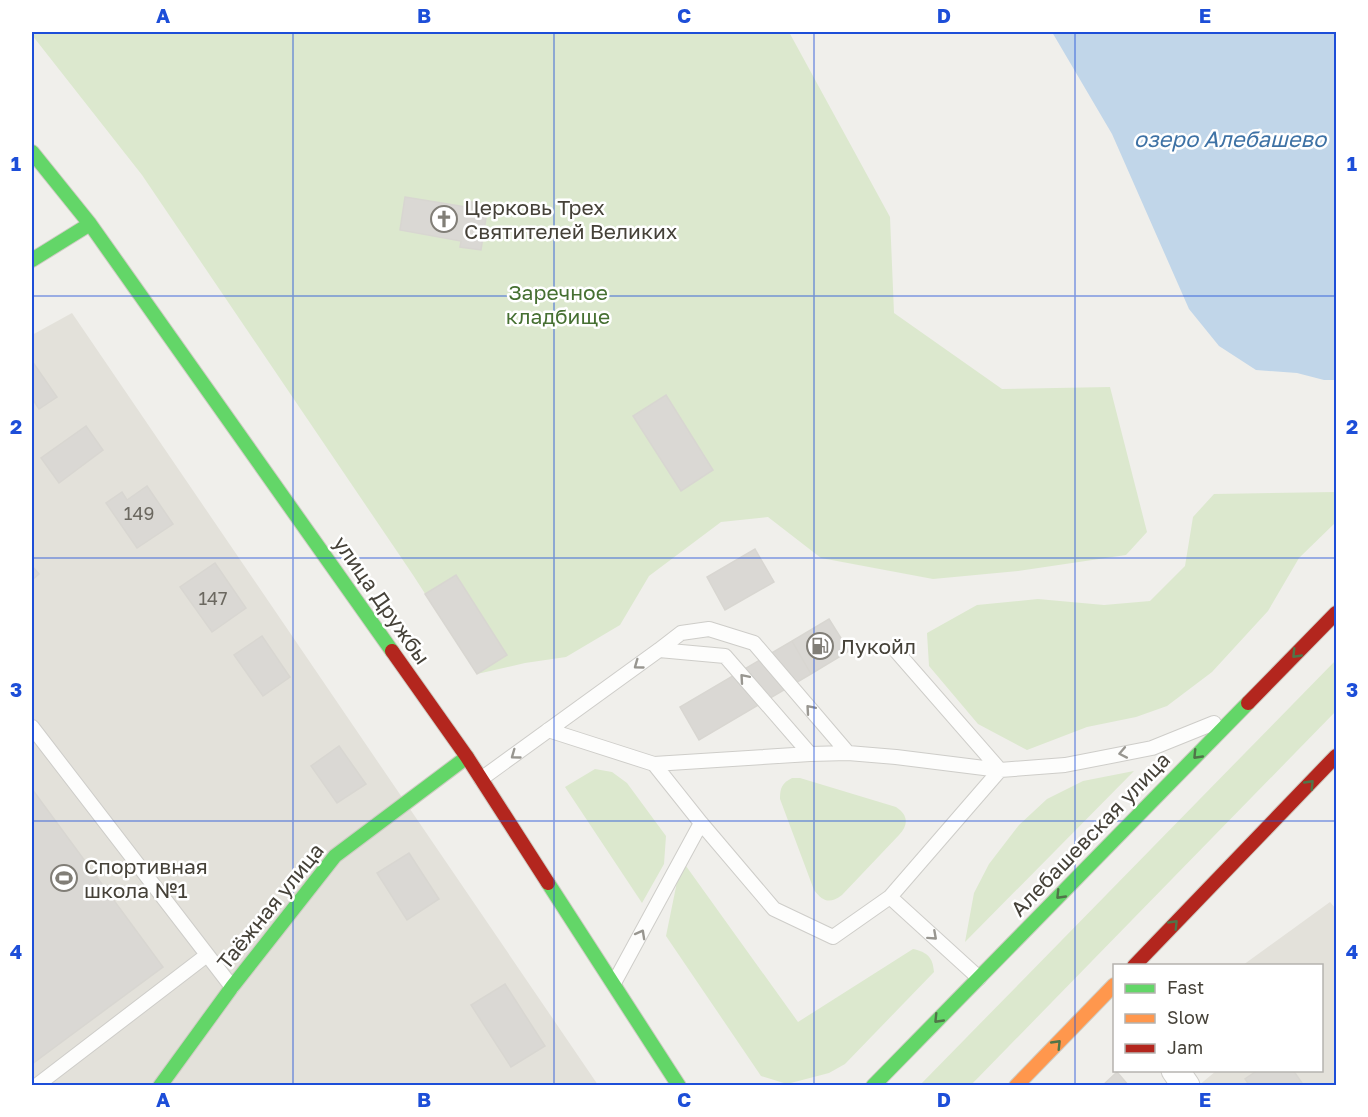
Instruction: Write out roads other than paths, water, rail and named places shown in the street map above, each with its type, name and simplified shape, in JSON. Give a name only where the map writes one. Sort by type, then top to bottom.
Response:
[{"type":"main road","name":"улица Дружбы","points":[[32,152],[90,224],[467,757],[679,1086]]},
{"type":"main road","points":[[32,260],[90,224]]},
{"type":"main road","name":"Алебашевская улица","points":[[873,1086],[1336,613]]},
{"type":"main road","points":[[1136,964],[1336,756]]},
{"type":"main road","name":"Таёжная улица","points":[[160,1086],[232,987],[335,856],[467,757]]},
{"type":"main road","points":[[1016,1086],[1113,990]]},
{"type":"street","points":[[1176,1072],[1186,1086]]},
{"type":"lane","points":[[481,779],[681,633],[709,629],[754,644],[848,753]]},
{"type":"lane","points":[[659,650],[725,656],[810,754]]},
{"type":"lane","points":[[897,652],[1000,770]]},
{"type":"lane","points":[[548,730],[654,764],[848,753],[1000,770],[1065,765],[1152,748],[1238,713]]},
{"type":"lane","points":[[32,727],[232,987]]},
{"type":"lane","points":[[654,764],[774,909],[832,937],[890,897],[1000,770]]},
{"type":"lane","points":[[613,985],[701,823]]},
{"type":"lane","points":[[890,897],[979,978]]},
{"type":"lane","points":[[36,1086],[207,955]]},
{"type":"water","name":"озеро Алебашево","points":[[1052,32],[1336,32],[1336,380],[1324,380],[1297,373],[1256,370],[1219,346],[1189,309],[1112,134]]},
{"type":"place","name":"Церковь Трех Святителей Великих","points":[[444,219]]},
{"type":"place","name":"Лукойл","points":[[820,646]]},
{"type":"place","name":"Спортивная школа №1","points":[[64,878]]},
{"type":"park label","name":"Заречное кладбище","points":[[558,304]]}]
